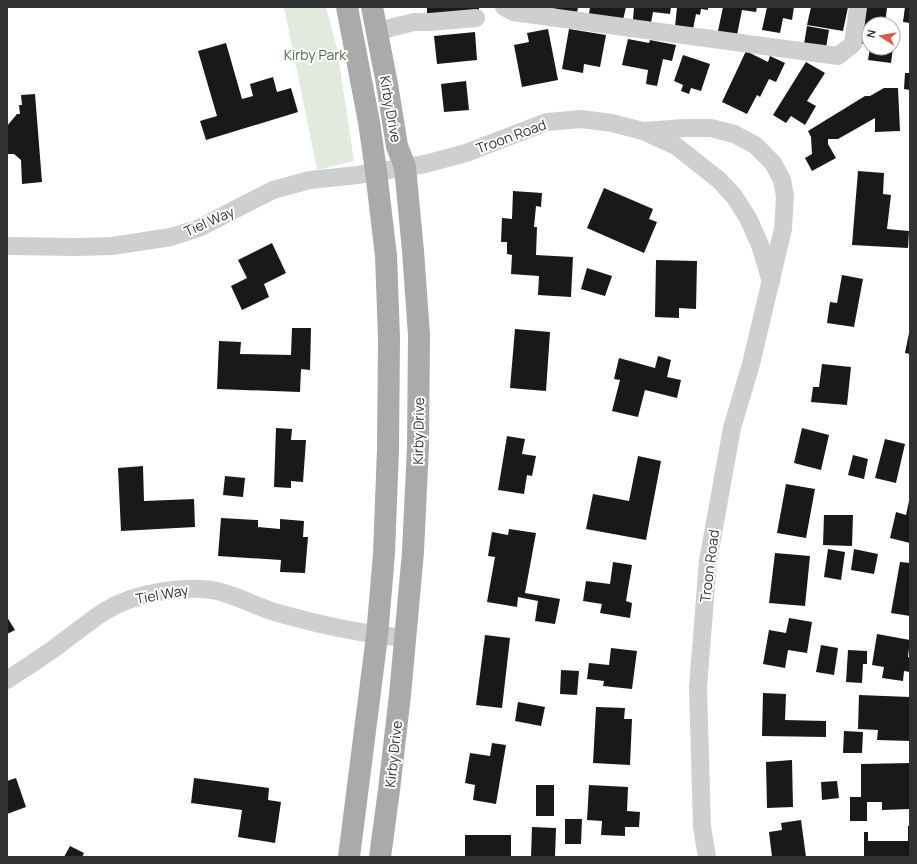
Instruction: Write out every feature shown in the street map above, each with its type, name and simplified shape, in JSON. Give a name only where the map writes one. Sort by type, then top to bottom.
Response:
[{"type":"main road","name":"Kirby Drive","points":[[347,7],[369,122],[376,171],[386,256],[389,338],[388,449],[384,554],[377,636],[349,857]]},
{"type":"main road","name":"Kirby Drive","points":[[372,7],[378,31],[397,146],[405,167],[419,335],[418,446],[413,552],[406,638],[390,783],[380,857]]},
{"type":"street","points":[[504,7],[513,12],[838,56],[853,44],[858,7]]},
{"type":"street","points":[[378,31],[414,22],[476,18]]},
{"type":"street","name":"Troon Road","points":[[405,167],[425,164],[466,153],[547,122],[581,119],[612,123],[643,131],[676,146],[719,180],[734,196],[748,218],[760,245],[771,282]]},
{"type":"street","name":"Troon Road","points":[[643,131],[711,128],[734,134],[755,145],[773,163],[782,180],[785,196],[783,229],[751,364],[732,428],[708,560],[698,687],[702,827],[707,857]]},
{"type":"street","name":"Tiel Way","points":[[7,246],[112,246],[171,237],[199,228],[273,190],[310,180],[358,175],[405,167]]},
{"type":"street","name":"Tiel Way","points":[[7,680],[101,614],[122,602],[175,589],[198,588],[223,592],[276,613],[331,627],[377,636],[406,638]]},
{"type":"green space","name":"Kirby Park","points":[[284,7],[326,7],[337,48],[354,161],[317,170]]},
{"type":"building","points":[[427,7],[479,7],[479,14],[427,17]]},
{"type":"building","points":[[546,7],[578,7],[577,13]]},
{"type":"building","points":[[590,7],[626,7],[623,20],[589,14]]},
{"type":"building","points":[[634,7],[671,7],[670,14],[653,12],[651,23],[633,20]]},
{"type":"building","points":[[677,7],[708,7],[708,10],[701,9],[700,15],[696,14],[693,29],[675,27]]},
{"type":"building","points":[[723,7],[757,7],[756,12],[742,10],[737,35],[718,31]]},
{"type":"building","points":[[767,7],[794,7],[792,20],[783,18],[780,33],[762,30]]},
{"type":"building","points":[[811,7],[848,7],[843,31],[807,25]]},
{"type":"building","points":[[865,7],[887,8],[886,16],[864,16]]},
{"type":"building","points":[[905,7],[910,7],[910,23],[903,22]]},
{"type":"building","points":[[807,26],[829,30],[826,48],[804,44]]},
{"type":"building","points":[[548,29],[558,80],[522,87],[514,45],[529,42],[527,33]]},
{"type":"building","points":[[569,29],[606,35],[600,67],[584,64],[583,73],[562,69]]},
{"type":"building","points":[[475,32],[477,60],[437,64],[434,36]]},
{"type":"building","points":[[628,39],[649,43],[650,40],[676,45],[672,61],[663,59],[657,86],[646,84],[648,70],[622,65]]},
{"type":"building","points":[[226,43],[242,99],[253,96],[250,84],[273,77],[277,92],[291,88],[298,112],[206,140],[200,121],[217,116],[198,51]]},
{"type":"building","points":[[746,51],[768,62],[770,56],[785,63],[776,82],[769,79],[760,97],[757,95],[747,114],[722,102]]},
{"type":"building","points":[[683,55],[710,64],[701,91],[691,88],[689,94],[681,91],[683,85],[674,81]]},
{"type":"building","points":[[869,56],[892,56],[891,63],[868,60]]},
{"type":"building","points":[[806,62],[825,73],[807,101],[816,106],[805,125],[791,116],[786,123],[773,115]]},
{"type":"building","points":[[905,73],[910,73],[910,90],[904,89]]},
{"type":"building","points":[[466,81],[469,110],[444,112],[441,84]]},
{"type":"building","points":[[884,88],[898,88],[900,131],[875,132],[875,118],[838,139],[828,139],[828,144],[836,158],[812,171],[805,158],[812,154],[811,137],[808,131],[865,96],[870,96]]},
{"type":"building","points":[[35,94],[42,182],[22,184],[21,160],[14,154],[7,154],[7,126],[17,114],[20,114],[19,105],[22,105],[21,95]]},
{"type":"building","points":[[858,171],[884,173],[883,194],[891,195],[887,229],[909,231],[908,248],[852,245]]},
{"type":"building","points":[[604,188],[653,209],[649,219],[657,222],[644,253],[587,228]]},
{"type":"building","points":[[513,191],[542,193],[541,207],[536,206],[534,227],[537,227],[536,255],[573,257],[571,297],[538,295],[539,276],[511,274],[512,255],[507,254],[507,242],[501,242],[502,218],[512,219]]},
{"type":"building","points":[[272,243],[286,273],[264,284],[269,297],[242,310],[231,286],[247,278],[238,260]]},
{"type":"building","points":[[656,260],[697,261],[696,309],[679,308],[679,318],[655,317]]},
{"type":"building","points":[[587,268],[612,276],[605,296],[581,289]]},
{"type":"building","points":[[842,275],[863,279],[854,327],[827,323],[830,302],[837,303]]},
{"type":"building","points":[[292,328],[311,328],[310,370],[301,369],[300,392],[217,389],[219,341],[241,342],[240,354],[291,355]]},
{"type":"building","points":[[515,329],[550,332],[546,391],[510,388]]},
{"type":"building","points":[[910,333],[910,354],[905,353]]},
{"type":"building","points":[[658,356],[671,360],[667,377],[681,380],[677,398],[645,390],[638,417],[612,411],[620,380],[614,379],[619,358],[655,368]]},
{"type":"building","points":[[822,364],[851,367],[847,405],[811,402],[813,387],[819,387]]},
{"type":"building","points":[[276,428],[292,429],[291,440],[306,440],[303,482],[291,481],[291,488],[274,487]]},
{"type":"building","points":[[802,428],[829,435],[821,470],[794,463]]},
{"type":"building","points":[[507,436],[525,439],[522,454],[536,456],[532,476],[527,475],[524,494],[498,490]]},
{"type":"building","points":[[885,439],[905,444],[896,483],[875,478]]},
{"type":"building","points":[[853,455],[868,459],[864,479],[848,475]]},
{"type":"building","points":[[638,456],[661,461],[646,540],[586,529],[593,494],[629,501]]},
{"type":"building","points":[[143,466],[144,501],[194,499],[195,527],[121,531],[118,468]]},
{"type":"building","points":[[225,476],[245,478],[243,497],[223,495]]},
{"type":"building","points":[[786,484],[815,489],[806,538],[777,533]]},
{"type":"building","points":[[909,501],[910,543],[890,538],[896,512],[906,515]]},
{"type":"building","points":[[824,515],[853,515],[852,546],[823,545]]},
{"type":"building","points":[[221,518],[258,520],[258,527],[280,529],[280,519],[304,521],[303,537],[308,537],[305,573],[280,572],[281,560],[218,556]]},
{"type":"building","points":[[509,529],[536,533],[525,593],[560,599],[555,624],[535,621],[538,601],[518,597],[517,607],[487,602],[495,557],[488,556],[492,532],[508,535]]},
{"type":"building","points":[[828,549],[845,552],[841,580],[824,577]]},
{"type":"building","points":[[854,549],[878,554],[874,574],[851,570]]},
{"type":"building","points":[[775,553],[810,556],[805,606],[769,603]]},
{"type":"building","points":[[613,562],[632,565],[626,601],[632,603],[630,618],[600,613],[602,604],[583,601],[586,581],[610,584]]},
{"type":"building","points":[[900,562],[910,563],[910,616],[891,613]]},
{"type":"building","points":[[7,617],[15,630],[7,634]]},
{"type":"building","points":[[789,618],[812,622],[807,653],[788,650],[785,668],[763,664],[769,630],[786,633]]},
{"type":"building","points":[[877,634],[910,640],[908,657],[910,658],[910,672],[904,671],[903,681],[882,678],[884,667],[872,665]]},
{"type":"building","points":[[485,635],[510,638],[502,708],[476,705]]},
{"type":"building","points":[[821,645],[838,648],[834,675],[816,672]]},
{"type":"building","points":[[611,648],[637,651],[632,689],[603,686],[604,681],[587,679],[589,663],[609,665]]},
{"type":"building","points":[[848,650],[867,651],[867,664],[863,664],[862,683],[846,682]]},
{"type":"building","points":[[561,670],[579,671],[577,695],[560,694]]},
{"type":"building","points":[[763,693],[786,694],[785,720],[826,721],[826,737],[762,736]]},
{"type":"building","points":[[859,695],[910,697],[910,741],[877,740],[878,730],[858,729]]},
{"type":"building","points":[[518,702],[545,707],[541,726],[515,721]]},
{"type":"building","points":[[596,707],[625,708],[624,719],[632,719],[630,765],[593,763]]},
{"type":"building","points":[[844,731],[863,732],[862,753],[843,753]]},
{"type":"building","points":[[492,743],[506,745],[496,804],[473,800],[475,785],[465,783],[470,753],[490,756]]},
{"type":"building","points":[[792,760],[793,807],[767,808],[766,762]]},
{"type":"building","points":[[910,763],[910,809],[882,810],[882,802],[867,802],[867,821],[850,821],[850,797],[861,797],[861,764]]},
{"type":"building","points":[[16,778],[26,807],[7,814],[7,781]]},
{"type":"building","points":[[194,778],[269,788],[268,800],[281,802],[275,843],[238,837],[242,810],[191,803]]},
{"type":"building","points":[[837,781],[839,798],[822,800],[821,782]]},
{"type":"building","points":[[536,785],[554,785],[554,816],[536,816]]},
{"type":"building","points":[[589,785],[628,787],[627,811],[640,812],[639,827],[625,827],[625,836],[601,835],[602,821],[587,820]]},
{"type":"building","points":[[565,819],[582,819],[581,844],[565,844]]},
{"type":"building","points":[[801,820],[806,857],[772,857],[769,832],[782,830],[781,823]]},
{"type":"building","points":[[908,826],[910,826],[910,857],[864,857],[864,832],[868,832],[868,841],[908,841]]},
{"type":"building","points":[[532,827],[556,828],[555,857],[531,857]]},
{"type":"building","points":[[465,835],[511,835],[511,857],[465,857]]},
{"type":"building","points":[[70,846],[84,853],[82,857],[64,857]]}]
